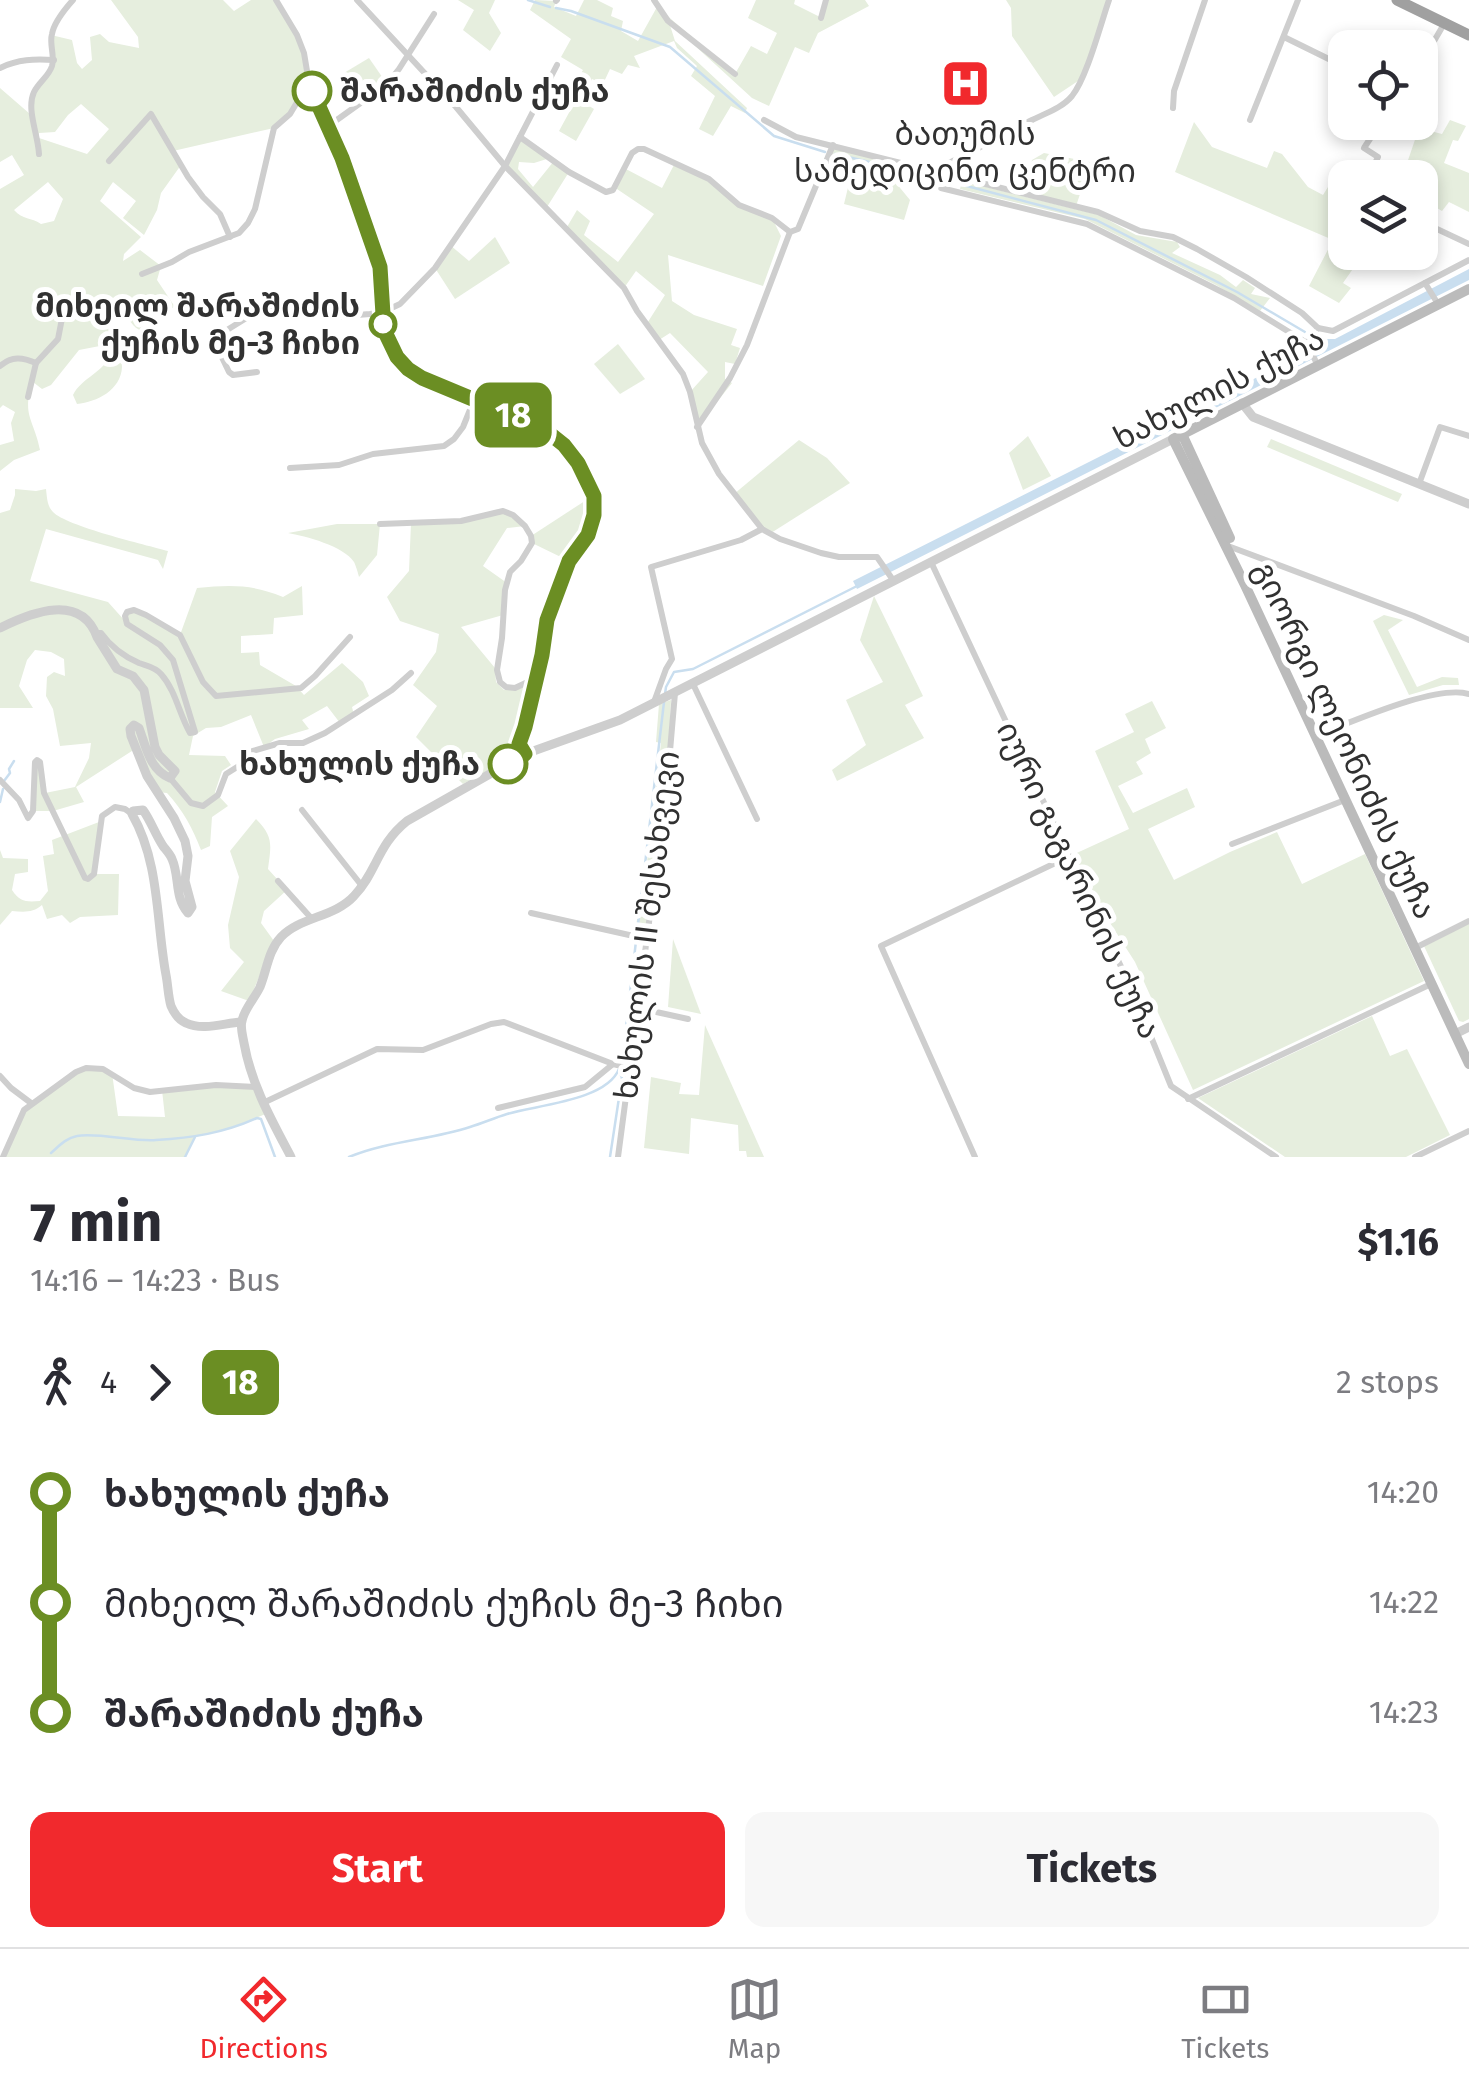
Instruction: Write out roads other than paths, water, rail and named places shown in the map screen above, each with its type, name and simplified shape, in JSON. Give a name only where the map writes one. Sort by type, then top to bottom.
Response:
[{"type":"highway","points":[[1398,0],[1469,34]]},
{"type":"main road","name":"ხახულის ქუჩა","points":[[1178,436],[1436,302],[1469,289]]},
{"type":"main road","name":"გიორგი ლეონიძის ქუჩა","points":[[1178,436],[1431,984],[1462,1031],[1469,1064]]},
{"type":"main road","name":"გიორგი ლეონიძის ქუჩა","points":[[1319,735],[1345,800],[1469,1050]]},
{"type":"street","points":[[39,154],[38,133],[31,115],[32,96],[51,70],[51,35],[73,0]]},
{"type":"street","points":[[276,0],[304,53],[309,83],[342,158],[380,267],[384,330],[397,357],[422,378],[549,433],[578,463],[594,496],[588,535],[569,561],[547,620],[519,744],[525,754]]},
{"type":"street","points":[[357,0],[456,107],[504,166],[624,288],[683,374],[702,443],[719,474],[762,528],[822,554],[877,557],[893,580]]},
{"type":"street","points":[[654,0],[668,20],[735,74]]},
{"type":"street","points":[[821,18],[826,0]]},
{"type":"street","points":[[1109,0],[1084,76],[1069,100],[947,164],[941,172],[941,188],[1087,224],[1234,298],[1308,345],[1316,363]]},
{"type":"street","points":[[1173,108],[1174,91],[1205,0]]},
{"type":"street","points":[[1250,120],[1298,0]]},
{"type":"street","points":[[328,128],[387,84],[434,14]]},
{"type":"street","points":[[1438,35],[1445,23]]},
{"type":"street","points":[[1284,37],[1328,59]]},
{"type":"street","points":[[0,68],[30,59],[54,60]]},
{"type":"street","points":[[256,372],[234,376],[218,349],[219,338],[248,317],[285,308],[331,317],[383,312],[400,304],[435,268],[504,166],[558,65]]},
{"type":"street","points":[[142,274],[239,233],[248,224],[274,128],[290,114],[309,83]]},
{"type":"street","points":[[109,161],[151,114],[188,177],[220,214],[230,237]]},
{"type":"street","points":[[764,120],[796,137],[1098,212],[1140,232],[1174,237],[1246,276],[1318,328]]},
{"type":"street","points":[[520,137],[569,172],[606,192],[613,190],[632,153],[644,149],[709,179],[739,205],[772,218],[790,232]]},
{"type":"street","points":[[1369,140],[1364,148],[1378,157],[1377,160]]},
{"type":"street","points":[[790,232],[798,228],[834,145]]},
{"type":"street","points":[[1438,229],[1469,244]]},
{"type":"street","points":[[697,426],[730,378],[747,344],[790,232]]},
{"type":"street","name":"ხახულის ქუჩა","points":[[1308,345],[1318,328],[1333,331],[1427,286],[1469,260]]},
{"type":"street","points":[[1427,286],[1436,302]]},
{"type":"street","points":[[28,397],[36,363],[58,339],[65,303]]},
{"type":"street","points":[[0,366],[8,359],[23,358],[36,363]]},
{"type":"street","points":[[290,468],[339,465],[372,454],[444,446],[462,427],[474,400]]},
{"type":"street","points":[[1242,404],[1253,417],[1469,504]]},
{"type":"street","points":[[1420,484],[1440,427],[1469,436]]},
{"type":"street","name":"ხახულის ქუჩა","points":[[656,702],[1178,436]]},
{"type":"street","points":[[380,524],[461,521],[502,511],[514,515],[532,536],[532,543],[510,572],[505,590],[498,670],[500,682],[506,688],[524,685],[535,678]]},
{"type":"street","points":[[291,1157],[256,1087],[241,1022],[280,938],[352,899],[393,832],[407,821],[525,754],[620,720],[656,702],[672,659],[651,566],[741,540],[762,528]]},
{"type":"street","points":[[1230,547],[1469,640]]},
{"type":"street","name":"იური გაგარინის ქუჩა","points":[[931,561],[1132,990],[1171,1086],[1276,1157]]},
{"type":"street","points":[[0,628],[57,609],[72,610],[85,617],[117,669],[133,676],[144,690],[155,746],[175,771],[170,778]]},
{"type":"street","points":[[97,633],[101,632],[119,652],[162,676],[190,733],[195,732],[173,660],[160,645],[128,624],[127,612],[134,610],[146,615],[180,636],[203,682],[216,696],[301,688],[350,637]]},
{"type":"street","points":[[132,814],[137,809],[147,815],[173,860],[179,896],[188,913],[192,907],[186,881],[185,842],[139,761],[130,730],[134,725],[139,728],[150,760],[191,803],[203,806],[218,795],[226,774],[253,751],[280,743],[303,743],[325,733],[392,690],[411,672]]},
{"type":"street","points":[[693,684],[756,819]]},
{"type":"street","points":[[1319,735],[1434,695],[1456,691],[1469,694]]},
{"type":"street","name":"ხახულის II შესახვევი","points":[[618,1157],[638,1008],[639,938],[668,786],[673,694]]},
{"type":"street","points":[[2,782],[19,800],[28,818],[34,811],[34,762],[40,762],[44,793],[74,859],[88,879],[94,874],[102,816],[114,807],[132,814],[148,848],[169,996],[175,1014],[194,1026],[241,1022]]},
{"type":"street","points":[[1232,844],[1345,800]]},
{"type":"street","points":[[302,810],[362,886]]},
{"type":"street","points":[[975,1157],[881,946],[1068,857]]},
{"type":"street","points":[[278,881],[312,919]]},
{"type":"street","points":[[531,913],[639,938]]},
{"type":"street","points":[[1417,947],[1469,921]]},
{"type":"street","points":[[1188,1099],[1431,984]]},
{"type":"street","points":[[638,1008],[688,1019]]},
{"type":"street","points":[[263,1103],[377,1049],[423,1050],[504,1022],[630,1068]]},
{"type":"street","points":[[498,1108],[586,1087],[614,1064]]},
{"type":"street","points":[[3,1157],[24,1110],[86,1068],[102,1069],[134,1088],[150,1092],[216,1085],[256,1087]]},
{"type":"street","points":[[0,1076],[31,1103]]},
{"type":"street","points":[[1416,1157],[1469,1131]]},
{"type":"water","points":[[1469,269],[1469,280],[857,589],[853,581],[1305,353],[1319,336],[1335,339]]},
{"type":"waterway","points":[[528,0],[550,7]]},
{"type":"waterway","points":[[556,8],[670,47],[774,136],[825,152]]},
{"type":"waterway","points":[[835,154],[904,170]]},
{"type":"waterway","points":[[963,185],[1096,220],[1237,292],[1305,332]]},
{"type":"waterway","points":[[665,694],[674,672],[693,669],[857,586]]},
{"type":"waterway","points":[[637,933],[664,702]]},
{"type":"waterway","points":[[4,781],[14,761]]},
{"type":"waterway","points":[[0,802],[3,789]]},
{"type":"waterway","points":[[622,1062],[636,941]]},
{"type":"waterway","points":[[349,1157],[585,1095],[612,1080],[619,1069]]},
{"type":"waterway","points":[[610,1157],[622,1078],[619,1070]]},
{"type":"waterway","points":[[51,1153],[77,1136],[182,1138],[220,1131],[257,1118],[261,1119],[275,1157]]},
{"type":"waterway","points":[[185,1157],[195,1137]]},
{"type":"place","name":"ბათუმის სამედიცინო ცენტრი","points":[[965,84]]},
{"type":"place","name":"შარაშიძის ქუჩა","points":[[312,91]]},
{"type":"place","name":"მიხეილ შარაშიძის ქუჩის მე-3 ჩიხი","points":[[383,324]]},
{"type":"place","name":"ხახულის ქუჩა","points":[[508,764]]}]
